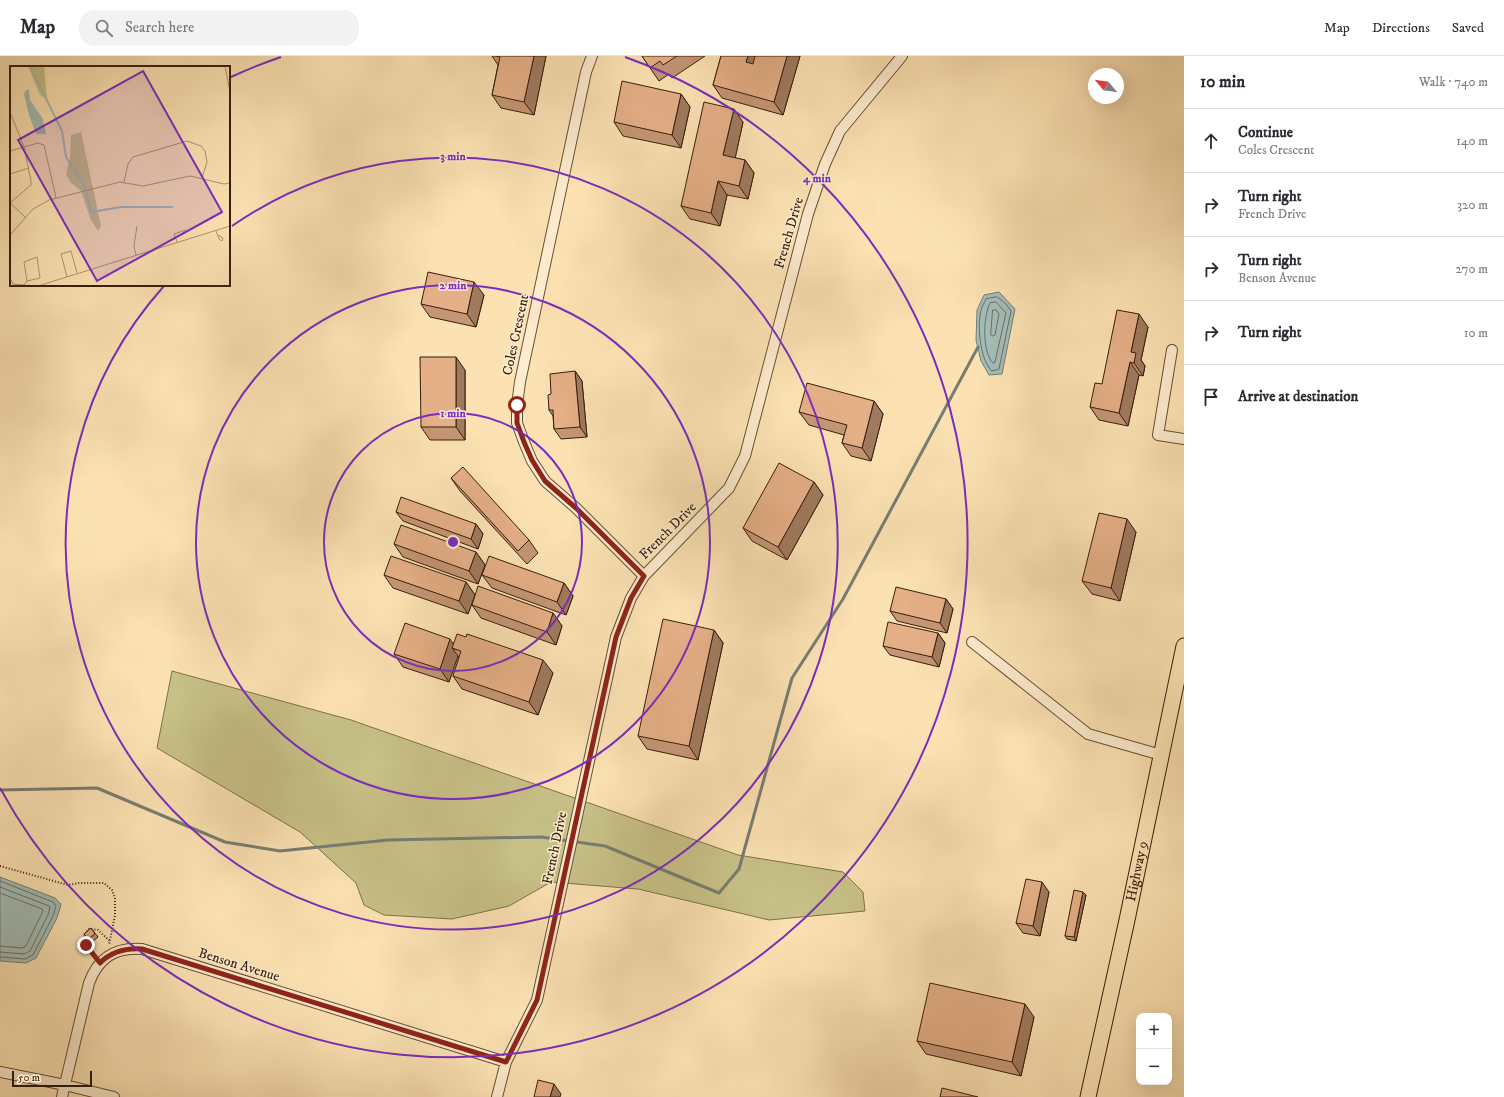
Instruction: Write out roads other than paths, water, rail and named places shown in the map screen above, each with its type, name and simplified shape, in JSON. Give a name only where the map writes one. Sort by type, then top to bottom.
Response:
[{"type":"highway","name":"Highway 9","points":[[1088,1097],[1184,646]]},
{"type":"street","name":"Coles Crescent","points":[[592,56],[586,72],[520,382],[517,405],[517,423],[532,460],[545,481],[576,508],[644,576]]},
{"type":"street","name":"French Drive","points":[[497,1097],[506,1062],[537,1000],[616,637],[631,598],[644,576],[729,488],[739,469],[745,456],[808,214],[825,164],[840,131],[898,57]]},
{"type":"street","points":[[1172,350],[1158,435],[1184,439]]},
{"type":"street","points":[[972,642],[1088,734],[1161,755]]},
{"type":"street","name":"Benson Avenue","points":[[62,1097],[92,974],[100,963],[111,954],[123,950],[142,949],[506,1062]]},
{"type":"street","points":[[0,1072],[65,1085],[114,1097]]},
{"type":"water","points":[[999,292],[1015,309],[1002,374],[989,375],[981,361],[976,340],[977,310],[984,295]]},
{"type":"water","points":[[0,877],[55,898],[61,904],[57,918],[36,958],[26,963],[0,961]]},
{"type":"waterway","points":[[0,790],[97,788],[225,842],[280,851],[388,840],[541,837],[605,846],[719,893],[739,869],[792,678],[843,599],[978,347]]}]
